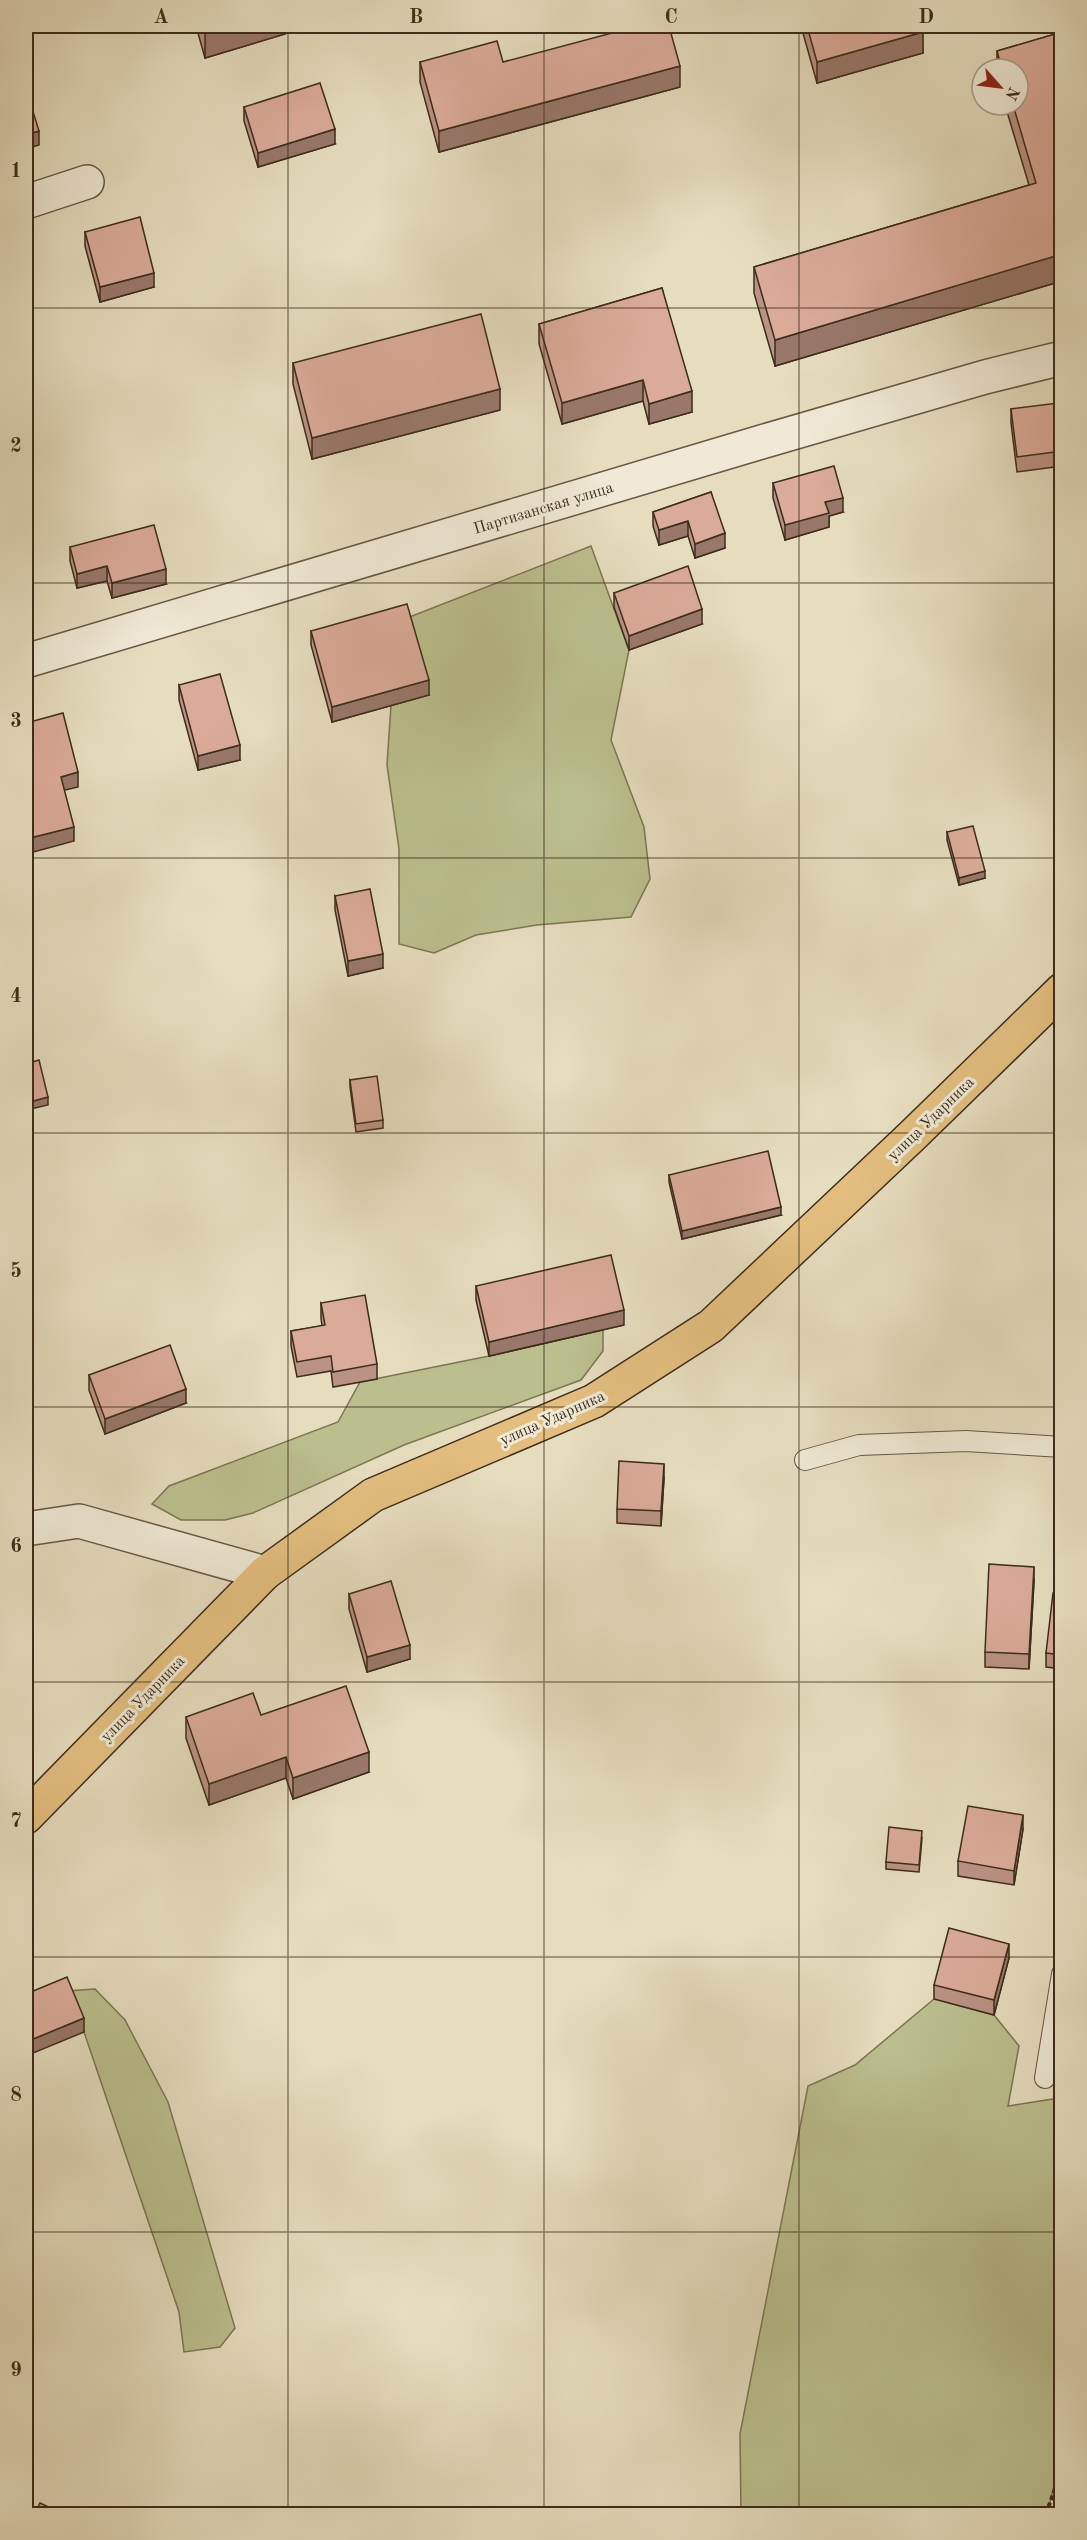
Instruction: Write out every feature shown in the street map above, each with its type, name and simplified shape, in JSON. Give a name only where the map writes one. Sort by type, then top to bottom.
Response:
[{"type":"main road","name":"улица Ударника","points":[[26,1817],[265,1573],[373,1495],[594,1401],[711,1326],[910,1124],[1060,994]]},
{"type":"street","points":[[26,202],[87,182]]},
{"type":"street","name":"Партизанская улица","points":[[26,661],[758,443],[985,377],[1062,358]]},
{"type":"street","points":[[26,1529],[79,1521],[265,1573]]},
{"type":"lane","points":[[805,1460],[859,1445],[966,1441],[1062,1447]]},
{"type":"lane","points":[[1045,2078],[1062,1974]]},
{"type":"path","points":[[1046,2514],[1062,2469]]},
{"type":"green space","points":[[591,546],[629,650],[611,740],[644,827],[650,879],[631,917],[537,925],[476,935],[434,953],[399,944],[399,849],[387,765],[391,705],[429,694],[407,618]]},
{"type":"green space","points":[[603,1330],[603,1351],[581,1380],[404,1445],[253,1513],[225,1520],[181,1520],[152,1504],[169,1486],[338,1422],[360,1382]]},
{"type":"green space","points":[[95,1989],[125,2020],[168,2102],[235,2328],[220,2347],[184,2352],[179,2312],[84,2032],[67,1991]]},
{"type":"green space","points":[[934,1999],[994,2015],[1019,2046],[1008,2106],[1059,2098],[1061,2086],[1062,2451],[1049,2507],[1050,2514],[741,2514],[740,2434],[808,2086],[855,2065]]},
{"type":"building","points":[[203,26],[227,26],[205,32]]},
{"type":"building","points":[[638,26],[669,26],[680,66],[439,131],[420,62],[497,41],[503,62]]},
{"type":"building","points":[[807,26],[922,26],[923,32],[817,62]]},
{"type":"building","points":[[1062,32],[1062,254],[775,340],[754,267],[1036,183],[1017,117],[1030,117],[1030,57],[999,57],[997,51]]},
{"type":"building","points":[[320,83],[335,129],[258,153],[244,107]]},
{"type":"building","points":[[26,89],[39,131],[26,135]]},
{"type":"building","points":[[140,217],[154,273],[100,287],[85,232]]},
{"type":"building","points":[[662,288],[692,391],[649,404],[643,380],[562,403],[539,324]]},
{"type":"building","points":[[481,314],[500,389],[312,438],[293,363]]},
{"type":"building","points":[[1058,403],[1062,451],[1017,457],[1011,409]]},
{"type":"building","points":[[834,466],[843,498],[825,502],[829,513],[785,525],[773,483]]},
{"type":"building","points":[[711,492],[725,533],[695,544],[688,521],[659,530],[653,512]]},
{"type":"building","points":[[1062,513],[1062,551],[1057,514]]},
{"type":"building","points":[[154,525],[166,569],[112,583],[107,566],[77,574],[70,547]]},
{"type":"building","points":[[688,566],[702,609],[629,636],[614,593]]},
{"type":"building","points":[[407,604],[429,680],[332,707],[311,631]]},
{"type":"building","points":[[220,674],[240,745],[198,756],[179,685]]},
{"type":"building","points":[[63,713],[78,772],[61,777],[74,827],[26,839],[26,723]]},
{"type":"building","points":[[973,826],[985,871],[959,878],[947,832]]},
{"type":"building","points":[[370,889],[383,954],[348,961],[335,896]]},
{"type":"building","points":[[39,1060],[48,1097],[26,1103],[26,1064]]},
{"type":"building","points":[[377,1076],[383,1120],[356,1124],[350,1080]]},
{"type":"building","points":[[768,1151],[781,1207],[682,1231],[669,1175]]},
{"type":"building","points":[[611,1255],[624,1310],[489,1342],[476,1286]]},
{"type":"building","points":[[365,1295],[377,1364],[333,1372],[331,1356],[297,1362],[291,1331],[325,1325],[321,1303]]},
{"type":"building","points":[[170,1345],[186,1389],[105,1419],[89,1375]]},
{"type":"building","points":[[619,1461],[664,1464],[661,1511],[617,1509]]},
{"type":"building","points":[[989,1564],[1034,1567],[1029,1654],[985,1652]]},
{"type":"building","points":[[391,1581],[410,1645],[367,1657],[349,1594]]},
{"type":"building","points":[[1053,1593],[1062,1594],[1062,1655],[1046,1653]]},
{"type":"building","points":[[346,1686],[369,1752],[293,1778],[286,1757],[209,1784],[186,1717],[253,1693],[261,1715]]},
{"type":"building","points":[[968,1806],[1023,1815],[1014,1871],[958,1861]]},
{"type":"building","points":[[889,1827],[922,1831],[919,1865],[886,1862]]},
{"type":"building","points":[[949,1928],[1009,1944],[994,2000],[934,1985]]},
{"type":"building","points":[[67,1977],[84,2018],[26,2042],[26,1994]]},
{"type":"building","points":[[40,2503],[63,2514],[34,2514]]}]
